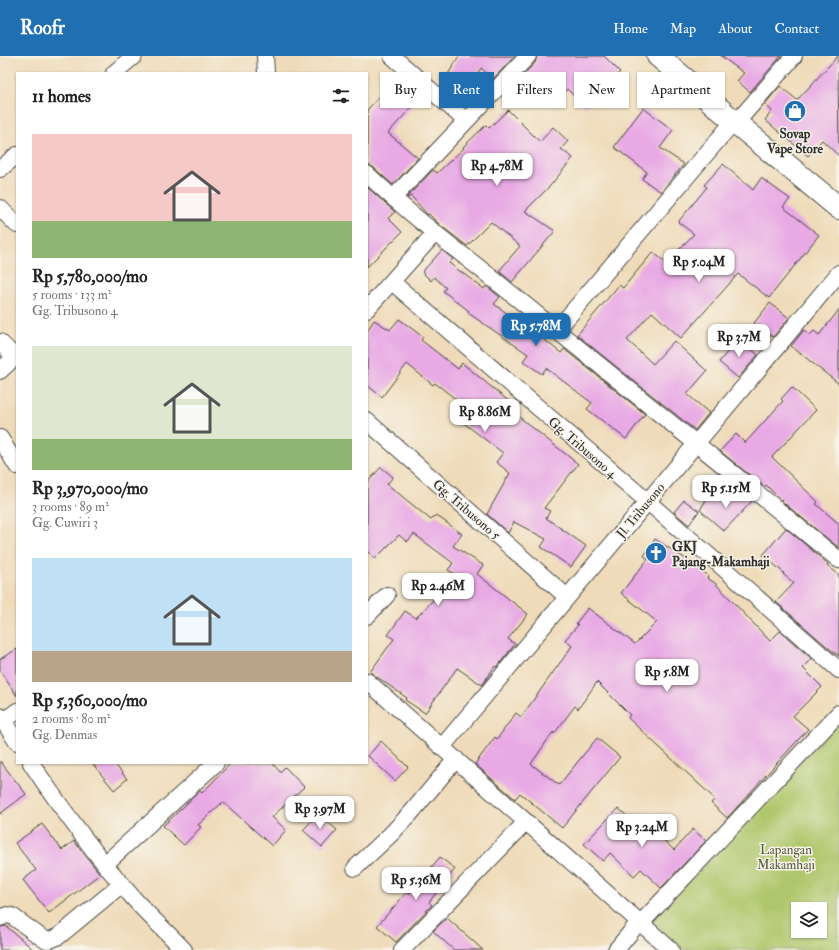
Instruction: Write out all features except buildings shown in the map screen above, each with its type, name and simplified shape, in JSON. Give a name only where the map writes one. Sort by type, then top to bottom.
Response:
[{"type":"main road","points":[[658,56],[839,208]]},
{"type":"street","points":[[115,72],[134,56]]},
{"type":"street","points":[[265,56],[266,72]]},
{"type":"street","points":[[392,56],[465,120]]},
{"type":"street","points":[[392,198],[465,120],[528,56]]},
{"type":"street","points":[[556,331],[735,122],[794,56]]},
{"type":"street","points":[[0,169],[16,156]]},
{"type":"street","points":[[368,175],[392,198],[435,234],[698,443],[839,560]]},
{"type":"street","points":[[0,208],[16,224]]},
{"type":"street","points":[[368,308],[435,234]]},
{"type":"street","name":"Jl. Tribusono","points":[[442,747],[839,273]]},
{"type":"street","name":"Gg. Tribusono 4","points":[[392,282],[839,670]]},
{"type":"street","points":[[0,342],[16,358],[0,371]]},
{"type":"street","name":"Gg. Tribusono 5","points":[[368,422],[567,597]]},
{"type":"street","points":[[0,438],[16,464]]},
{"type":"street","points":[[368,615],[386,595]]},
{"type":"street","points":[[368,682],[671,950]]},
{"type":"street","points":[[16,712],[2,719],[16,740]]},
{"type":"street","points":[[616,950],[839,712]]},
{"type":"street","points":[[355,868],[390,835],[456,759]]},
{"type":"street","points":[[32,764],[55,799],[105,864],[135,900],[184,950]]},
{"type":"street","points":[[105,864],[211,767]]},
{"type":"street","points":[[402,950],[526,822]]},
{"type":"street","points":[[0,918],[7,915],[12,916],[45,940],[50,940],[59,936],[122,884]]},
{"type":"green space","name":"Lapangan Makamhaji","points":[[839,721],[839,950],[685,950],[652,922]]},
{"type":"place","name":"Sovap Vape Store","points":[[795,111]]},
{"type":"place","name":"GKJ Pajang-Makamhaji","points":[[656,553]]}]
